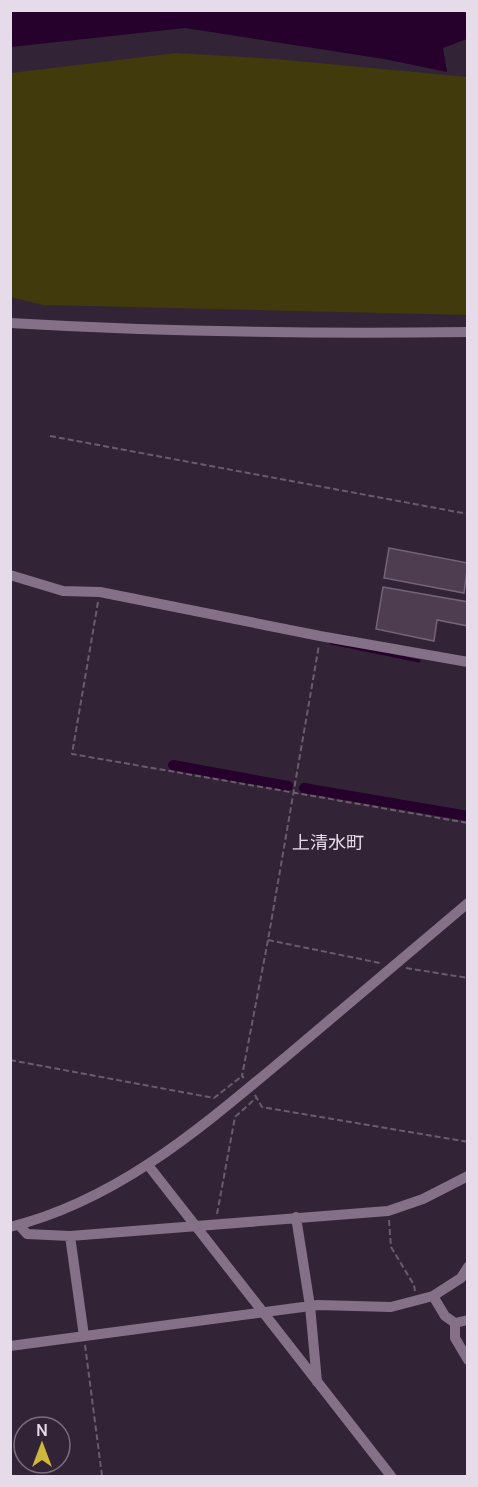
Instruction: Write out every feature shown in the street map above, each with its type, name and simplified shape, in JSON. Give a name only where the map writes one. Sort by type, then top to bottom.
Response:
[{"type":"street","points":[[10,323],[147,331],[338,334],[468,332]]},
{"type":"street","points":[[10,575],[63,591],[100,592],[320,636],[468,662]]},
{"type":"street","points":[[15,1226],[61,1210],[132,1176],[196,1132],[468,903]]},
{"type":"street","points":[[148,1165],[199,1227],[262,1314],[392,1476]]},
{"type":"street","points":[[15,1226],[27,1234],[70,1236],[388,1211],[423,1199],[468,1176]]},
{"type":"street","points":[[296,1217],[310,1306],[317,1382]]},
{"type":"street","points":[[70,1236],[84,1336]]},
{"type":"street","points":[[10,1346],[310,1306],[392,1307],[433,1296],[461,1278],[468,1267]]},
{"type":"street","points":[[433,1296],[446,1316],[455,1323]]},
{"type":"street","points":[[455,1323],[468,1320]]},
{"type":"street","points":[[455,1323],[455,1338],[468,1360]]},
{"type":"path","points":[[50,436],[468,514]]},
{"type":"path","points":[[100,592],[72,754],[468,823]]},
{"type":"path","points":[[10,1060],[214,1098],[242,1076],[268,940],[320,636]]},
{"type":"path","points":[[268,940],[393,966],[468,978]]},
{"type":"path","points":[[242,1076],[251,1086],[262,1107],[468,1142]]},
{"type":"path","points":[[215,1226],[235,1117],[257,1097]]},
{"type":"path","points":[[388,1211],[391,1246],[414,1285],[416,1300]]},
{"type":"path","points":[[84,1336],[102,1476]]},
{"type":"shaded area","points":[[10,11],[463,11],[467,14],[467,39],[443,48],[447,72],[384,59],[185,28],[11,47]]},
{"type":"shaded area","points":[[176,53],[276,59],[467,77],[467,315],[43,305],[11,297],[11,73]]},
{"type":"building","points":[[389,548],[468,563],[464,593],[384,578]]},
{"type":"building","points":[[383,587],[468,602],[468,626],[437,620],[434,641],[376,629]]},
{"type":"waterway","points":[[331,643],[419,661]]},
{"type":"waterway","points":[[173,765],[288,786]]},
{"type":"waterway","points":[[304,788],[468,816]]},
{"type":"district","name":"上清水町","points":[[328,843]]}]
